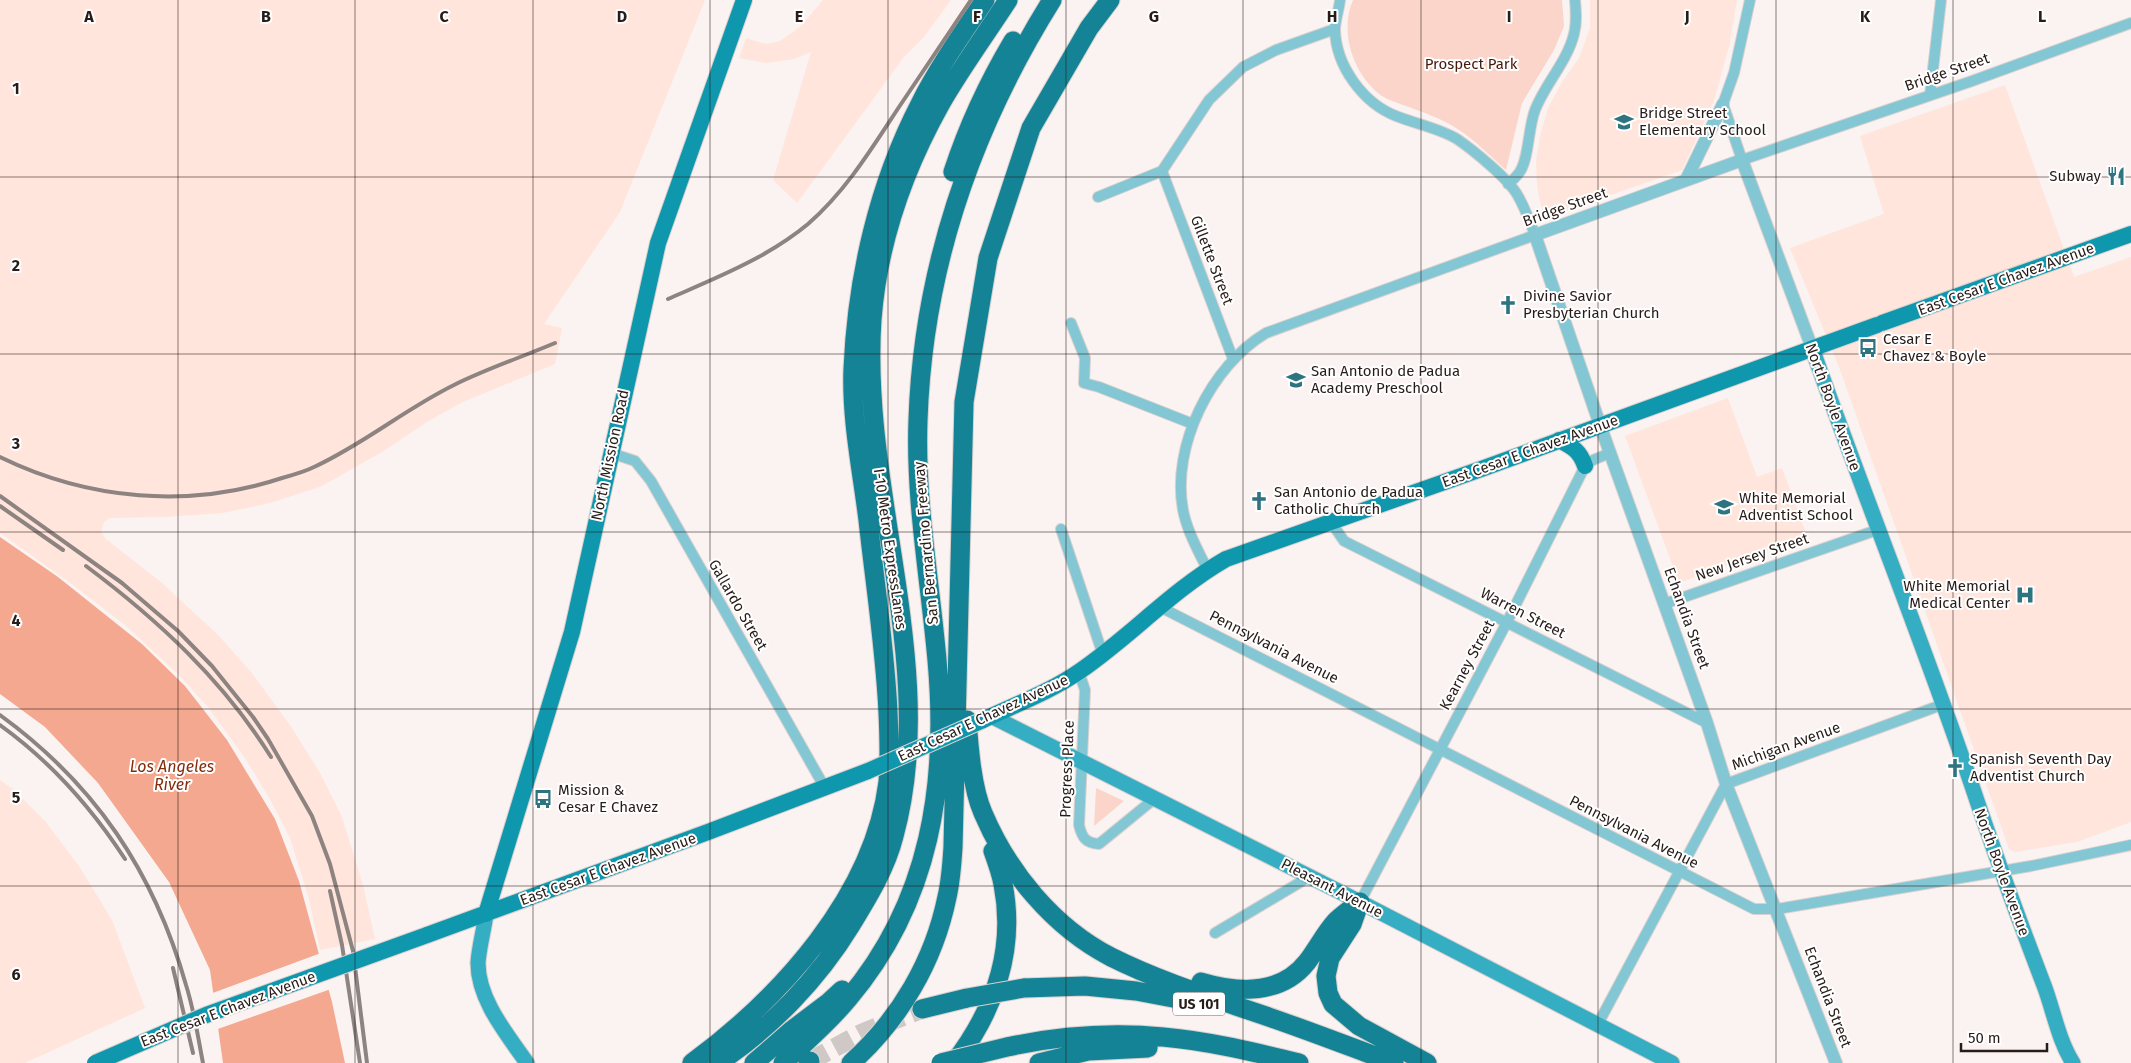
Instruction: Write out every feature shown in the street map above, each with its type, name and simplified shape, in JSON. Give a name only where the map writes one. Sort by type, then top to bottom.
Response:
[{"type":"highway","name":"I-10 Metro ExpressLanes","points":[[718,1063],[814,946],[854,883],[880,818],[888,782],[889,738],[886,675],[856,422],[853,372],[856,318],[865,262],[879,208],[897,154],[924,97],[945,60],[985,0]]},
{"type":"highway","name":"I-10 Metro ExpressLanes","points":[[692,1063],[735,1042],[793,999],[816,975],[839,945],[872,892],[893,840],[905,782],[910,724],[908,674],[873,422],[870,375],[872,317],[880,268],[893,210],[914,155],[942,102],[1008,0]]},
{"type":"highway","points":[[924,345],[923,319],[929,260],[966,131],[990,79],[1039,0]]},
{"type":"highway","name":"San Bernardino Freeway","points":[[783,1063],[848,999],[871,969],[897,924],[920,870],[929,841],[939,774],[940,699],[938,660],[922,536],[918,459],[920,383],[924,345],[937,271],[956,198],[970,162],[1017,58],[1052,0]]},
{"type":"highway","name":"San Bernardino Freeway","points":[[959,619],[964,402],[988,258],[1031,128],[1089,28],[1110,0]]},
{"type":"highway","points":[[954,1063],[981,1024],[998,985],[1003,966],[1007,924],[1003,884],[982,812],[970,760],[959,619]]},
{"type":"highway","points":[[851,1063],[872,1044],[894,1018],[907,998],[924,966],[937,934],[948,896],[954,847],[959,619]]},
{"type":"highway","points":[[982,812],[1009,865],[1039,902],[1078,936],[1109,956],[1159,979],[1267,1016],[1394,1063]]},
{"type":"highway","points":[[1109,956],[1218,987],[1234,989],[1265,988],[1281,983],[1298,971],[1336,922],[1360,902]]},
{"type":"highway","points":[[1360,902],[1352,924],[1330,958],[1326,976],[1328,993],[1333,1004],[1359,1026],[1427,1063]]},
{"type":"highway","points":[[754,1063],[792,1030],[829,1002],[854,978],[897,924]]},
{"type":"highway","name":"US 101","points":[[922,1009],[967,998],[1024,988],[1085,986],[1136,991],[1190,1001],[1365,1063]]},
{"type":"highway","points":[[941,1063],[1041,1040],[1107,1035],[1163,1037],[1244,1050],[1299,1063]]},
{"type":"highway","points":[[727,1063],[735,1042]]},
{"type":"highway","points":[[1039,1063],[1088,1050],[1244,1050]]},
{"type":"main road","name":"North Mission Road","points":[[486,914],[572,632],[658,242],[744,0]]},
{"type":"main road","name":"East Cesar E Chavez Avenue","points":[[95,1063],[206,1015],[486,914],[825,788],[868,771],[1021,703],[1079,672],[1190,581],[1226,559],[1247,550],[1331,522],[2131,234]]},
{"type":"main road","name":"North Boyle Avenue","points":[[1812,348],[1877,530],[1944,704],[2001,871],[2052,1006],[2066,1052],[2073,1063]]},
{"type":"main road","points":[[1559,440],[1575,448],[1582,456],[1585,466]]},
{"type":"main road","name":"Pleasant Avenue","points":[[986,718],[1083,762],[1672,1063]]},
{"type":"main road","points":[[486,914],[478,964],[481,984],[498,1019],[527,1063]]},
{"type":"street","name":"Echandia Street","points":[[1340,0],[1335,29],[1338,50],[1347,72],[1363,93],[1378,106],[1394,116],[1456,139],[1489,164],[1517,194],[1535,235],[1600,425],[1707,723],[1726,784],[1777,909],[1836,1063]]},
{"type":"street","points":[[1508,184],[1520,172],[1527,155],[1528,131],[1535,111],[1546,85],[1564,57],[1573,37],[1577,20],[1575,0]]},
{"type":"street","points":[[1686,180],[1724,104],[1734,73],[1750,0]]},
{"type":"street","points":[[1930,95],[1941,0]]},
{"type":"street","name":"Bridge Street","points":[[1207,570],[1186,527],[1182,508],[1181,491],[1184,452],[1200,407],[1213,385],[1233,359],[1252,341],[1266,333],[1686,180],[2131,23]]},
{"type":"street","points":[[1098,197],[1162,171],[1209,100],[1243,67],[1276,50],[1335,29]]},
{"type":"street","name":"North Boyle Avenue","points":[[1724,104],[1742,160],[1812,348]]},
{"type":"street","name":"Gillette Street","points":[[1162,171],[1233,359]]},
{"type":"street","points":[[1071,323],[1085,358],[1084,383],[1099,386],[1193,424]]},
{"type":"street","name":"Gallardo Street","points":[[611,453],[635,461],[651,480],[825,788]]},
{"type":"street","points":[[1585,466],[1593,460],[1610,453]]},
{"type":"street","name":"Kearney Street","points":[[1360,902],[1507,622],[1585,466]]},
{"type":"street","name":"Warren Street","points":[[1331,522],[1344,541],[1707,723]]},
{"type":"street","points":[[1061,529],[1103,654]]},
{"type":"street","name":"New Jersey Street","points":[[1664,604],[1877,530]]},
{"type":"street","name":"Pennsylvania Avenue","points":[[1160,607],[1754,909],[1777,909],[2001,871],[2108,851],[2131,844]]},
{"type":"street","name":"Progress Place","points":[[1079,672],[1085,690],[1079,825],[1081,836],[1090,843],[1099,844],[1154,799]]},
{"type":"street","name":"Michigan Avenue","points":[[1598,1024],[1726,784],[1944,704]]},
{"type":"street","points":[[1215,932],[1309,876]]},
{"type":"shaded area","points":[[0,0],[705,0],[620,212],[544,324],[562,328],[555,364],[463,402],[430,420],[382,452],[320,487],[270,503],[223,513],[110,518],[104,522],[101,532],[106,539],[161,582],[218,635],[251,672],[292,728],[320,773],[342,817],[363,885],[375,939],[320,950],[309,899],[290,838],[271,801],[245,758],[208,707],[178,674],[125,625],[0,533]]},
{"type":"shaded area","points":[[823,0],[951,0],[924,37],[904,57],[797,203],[773,180],[811,52],[794,59],[766,63],[739,58],[746,38],[766,44],[780,41],[801,26]]},
{"type":"shaded area","name":"Bridge Street Elementary School","points":[[1590,0],[1737,0],[1729,47],[1713,103],[1682,170],[1545,218],[1537,184],[1536,161],[1540,136],[1548,108],[1562,82],[1579,58],[1590,28]]},
{"type":"shaded area","name":"White Memorial Medical Center","points":[[2005,85],[2074,277],[2131,257],[2131,822],[2077,842],[2015,852],[2009,849],[1839,367],[1790,248],[1884,214],[1860,136]]},
{"type":"shaded area","name":"White Memorial Adventist School","points":[[1728,398],[1757,477],[1782,468],[1807,536],[1679,583],[1625,436]]},
{"type":"shaded area","points":[[0,780],[14,790],[45,821],[79,866],[112,920],[145,1008],[25,1063],[0,1063]]},
{"type":"green space","name":"Prospect Park","points":[[1353,0],[1562,0],[1564,26],[1554,50],[1522,103],[1506,170],[1471,139],[1446,122],[1387,99],[1363,77],[1356,65],[1348,39],[1349,12]]},
{"type":"green space","points":[[1096,788],[1124,801],[1094,826]]},
{"type":"water","name":"Los Angeles River","points":[[0,537],[58,577],[142,644],[185,686],[227,740],[275,819],[299,881],[332,1002],[345,1063],[223,1063],[210,970],[169,882],[98,783],[45,727],[0,694]]},
{"type":"pier","points":[[321,953],[331,989],[215,1030],[210,994]]},
{"type":"tunnel","points":[[810,1061],[862,1033],[922,1009]]},
{"type":"railway","points":[[668,299],[723,275],[776,247],[808,224],[822,211],[868,153],[971,0]]},
{"type":"railway","points":[[0,457],[34,472],[68,483],[103,491],[175,496],[211,494],[247,488],[310,469],[350,448],[436,394],[491,368],[555,343]]},
{"type":"railway","points":[[0,496],[122,583],[178,631],[212,666],[268,739],[312,816],[330,864],[353,951],[367,1063]]},
{"type":"railway","points":[[0,506],[63,550]]},
{"type":"railway","points":[[86,566],[139,608],[188,653],[232,702],[271,757]]},
{"type":"railway","points":[[0,715],[65,770],[117,834],[138,868],[157,905],[173,944],[191,1004],[203,1063]]},
{"type":"railway","points":[[0,725],[36,754],[84,803],[125,859]]},
{"type":"railway","points":[[330,891],[342,945],[360,1063]]},
{"type":"railway","points":[[173,968],[193,1053]]},
{"type":"place","name":"Bridge Street Elementary School","points":[[1624,122]]},
{"type":"place","name":"Subway","points":[[2116,176]]},
{"type":"place","name":"Divine Savior Presbyterian Church","points":[[1508,305]]},
{"type":"place","name":"Cesar E Chavez & Boyle","points":[[1868,348]]},
{"type":"place","name":"San Antonio de Padua Academy Preschool","points":[[1296,380]]},
{"type":"place","name":"San Antonio de Padua Catholic Church","points":[[1259,501]]},
{"type":"place","name":"White Memorial Adventist School","points":[[1724,507]]},
{"type":"place","name":"White Memorial Medical Center","points":[[2025,595]]},
{"type":"place","name":"Spanish Seventh Day Adventist Church","points":[[1955,768]]},
{"type":"place","name":"Mission & Cesar E Chavez","points":[[543,799]]}]
